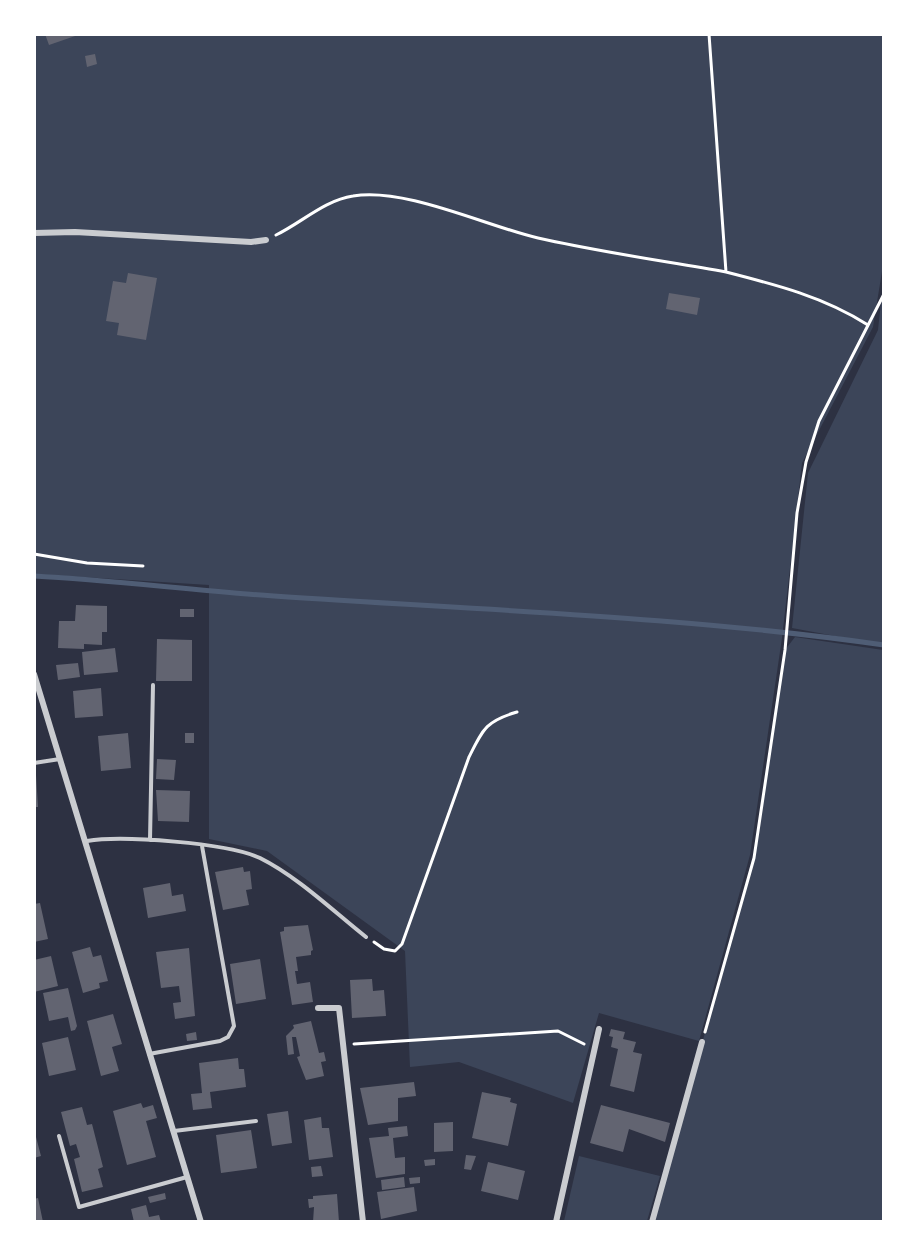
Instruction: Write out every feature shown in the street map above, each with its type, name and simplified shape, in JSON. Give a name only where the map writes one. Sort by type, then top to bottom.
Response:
[{"type":"street","points":[[34,233],[75,232],[251,242],[266,240]]},
{"type":"street","points":[[34,674],[87,841],[149,1054],[201,1221]]},
{"type":"street","points":[[318,1008],[339,1008],[363,1221]]},
{"type":"street","points":[[556,1221],[599,1029]]},
{"type":"street","points":[[652,1221],[702,1042]]},
{"type":"lane","points":[[150,840],[153,685]]},
{"type":"lane","points":[[34,763],[61,759]]},
{"type":"lane","points":[[87,841],[108,837],[150,840],[202,846],[258,857],[283,872],[366,937]]},
{"type":"lane","points":[[149,1054],[220,1041],[228,1037],[234,1026],[202,846]]},
{"type":"lane","points":[[173,1131],[256,1121]]},
{"type":"lane","points":[[59,1136],[79,1207],[187,1177]]},
{"type":"path","points":[[709,34],[726,272]]},
{"type":"path","points":[[266,240],[314,212],[351,196],[380,195],[431,205],[536,237],[726,272],[808,294],[843,309],[868,325]]},
{"type":"path","points":[[702,1042],[754,858],[785,650],[797,513],[806,462],[819,421],[884,294]]},
{"type":"path","points":[[34,554],[87,563],[143,566]]},
{"type":"path","points":[[366,937],[384,949],[395,951],[402,944],[410,930],[469,757],[482,730],[495,719],[517,712]]},
{"type":"path","points":[[343,1044],[558,1031],[585,1044],[594,1055]]},
{"type":"shaded area","points":[[34,35],[883,35],[884,259],[873,327],[802,463],[782,638],[750,855],[699,1041],[599,1013],[573,1103],[459,1062],[410,1067],[405,951],[267,851],[209,839],[209,585],[35,574]]},
{"type":"shaded area","points":[[883,283],[883,645],[792,628],[808,473],[878,330]]},
{"type":"shaded area","points":[[795,637],[883,650],[883,1221],[652,1222],[754,858],[785,650]]},
{"type":"shaded area","points":[[579,1156],[660,1176],[647,1221],[564,1221]]},
{"type":"building","points":[[45,34],[78,34],[78,35],[49,45]]},
{"type":"building","points":[[95,54],[97,64],[87,67],[85,56]]},
{"type":"building","points":[[128,273],[157,278],[146,340],[117,335],[119,323],[106,321],[113,281],[126,283]]},
{"type":"building","points":[[669,293],[700,298],[697,315],[666,309]]},
{"type":"building","points":[[76,605],[107,606],[107,632],[102,632],[102,645],[84,644],[84,649],[58,648],[59,621],[75,621]]},
{"type":"building","points":[[180,609],[194,609],[194,617],[180,617]]},
{"type":"building","points":[[157,639],[192,640],[192,681],[156,681]]},
{"type":"building","points":[[115,648],[118,672],[84,675],[82,652]]},
{"type":"building","points":[[78,663],[80,677],[58,680],[56,665]]},
{"type":"building","points":[[101,688],[103,716],[75,718],[73,691]]},
{"type":"building","points":[[128,733],[131,768],[101,771],[98,736]]},
{"type":"building","points":[[185,733],[194,733],[194,743],[185,743]]},
{"type":"building","points":[[157,759],[176,760],[174,780],[156,779]]},
{"type":"building","points":[[34,775],[36,775],[38,807],[34,807]]},
{"type":"building","points":[[156,790],[190,791],[189,822],[158,821]]},
{"type":"building","points":[[243,867],[244,872],[250,871],[252,889],[246,890],[249,905],[223,910],[215,872]]},
{"type":"building","points":[[170,883],[172,896],[183,894],[186,911],[148,918],[143,888]]},
{"type":"building","points":[[40,903],[48,939],[34,942],[34,904]]},
{"type":"building","points":[[308,925],[313,950],[311,955],[296,957],[298,971],[295,971],[297,984],[310,982],[313,1002],[292,1005],[280,932],[284,931],[284,927]]},
{"type":"building","points":[[90,947],[93,957],[101,955],[108,981],[99,983],[100,988],[83,993],[72,952]]},
{"type":"building","points":[[189,948],[195,1016],[175,1019],[173,1003],[181,1002],[179,986],[161,988],[156,952]]},
{"type":"building","points":[[51,956],[58,986],[34,992],[34,960]]},
{"type":"building","points":[[260,959],[266,999],[236,1004],[230,964]]},
{"type":"building","points":[[372,979],[373,991],[384,990],[386,1016],[352,1018],[350,980]]},
{"type":"building","points":[[68,988],[77,1026],[71,1031],[68,1017],[49,1021],[43,993]]},
{"type":"building","points":[[113,1014],[122,1044],[112,1047],[119,1071],[101,1076],[87,1021]]},
{"type":"building","points":[[311,1021],[319,1053],[324,1052],[326,1061],[321,1062],[324,1076],[306,1080],[297,1057],[300,1056],[296,1037],[292,1037],[294,1054],[288,1055],[286,1036],[294,1028],[293,1025]]},
{"type":"building","points":[[611,1029],[625,1032],[623,1039],[636,1042],[633,1052],[642,1054],[634,1092],[610,1086],[618,1049],[611,1047],[613,1037],[609,1036]]},
{"type":"building","points":[[196,1032],[197,1040],[187,1041],[186,1034]]},
{"type":"building","points":[[68,1037],[76,1070],[49,1076],[42,1043]]},
{"type":"building","points":[[238,1058],[239,1069],[244,1069],[246,1087],[210,1092],[212,1108],[193,1110],[191,1094],[202,1093],[199,1063]]},
{"type":"building","points":[[414,1082],[416,1096],[398,1098],[398,1121],[368,1125],[360,1088]]},
{"type":"building","points":[[482,1092],[511,1098],[510,1102],[517,1104],[508,1146],[472,1138]]},
{"type":"building","points":[[141,1103],[143,1108],[153,1105],[157,1118],[146,1121],[156,1157],[127,1165],[113,1111]]},
{"type":"building","points":[[601,1105],[670,1123],[665,1142],[629,1129],[623,1152],[590,1143]]},
{"type":"building","points":[[82,1107],[87,1125],[92,1124],[103,1167],[98,1169],[103,1187],[82,1192],[74,1159],[80,1157],[76,1144],[70,1146],[61,1112]]},
{"type":"building","points":[[288,1111],[292,1143],[272,1146],[267,1114]]},
{"type":"building","points":[[321,1117],[322,1128],[329,1128],[333,1157],[309,1160],[304,1120]]},
{"type":"building","points":[[453,1122],[453,1151],[434,1152],[434,1123]]},
{"type":"building","points":[[407,1126],[408,1136],[393,1138],[395,1158],[405,1157],[405,1174],[376,1178],[369,1138],[389,1136],[388,1128]]},
{"type":"building","points":[[251,1130],[257,1168],[221,1173],[216,1135]]},
{"type":"building","points":[[36,1137],[41,1156],[34,1158],[34,1138]]},
{"type":"building","points":[[466,1155],[476,1156],[471,1170],[464,1169]]},
{"type":"building","points":[[435,1159],[435,1165],[425,1166],[424,1160]]},
{"type":"building","points":[[488,1162],[525,1171],[518,1200],[481,1191]]},
{"type":"building","points":[[321,1166],[323,1176],[312,1177],[311,1167]]},
{"type":"building","points":[[404,1177],[405,1187],[382,1190],[381,1180]]},
{"type":"building","points":[[420,1177],[420,1183],[410,1184],[409,1178]]},
{"type":"building","points":[[414,1187],[417,1211],[381,1219],[377,1192]]},
{"type":"building","points":[[165,1193],[166,1199],[150,1203],[148,1197]]},
{"type":"building","points":[[337,1194],[339,1222],[313,1222],[314,1207],[309,1208],[308,1199],[313,1199],[313,1196]]},
{"type":"building","points":[[38,1198],[43,1222],[34,1222],[34,1199]]},
{"type":"building","points":[[146,1205],[149,1217],[159,1215],[161,1222],[134,1222],[131,1209]]},
{"type":"waterway","points":[[34,576],[244,594],[655,620],[884,645]]}]
